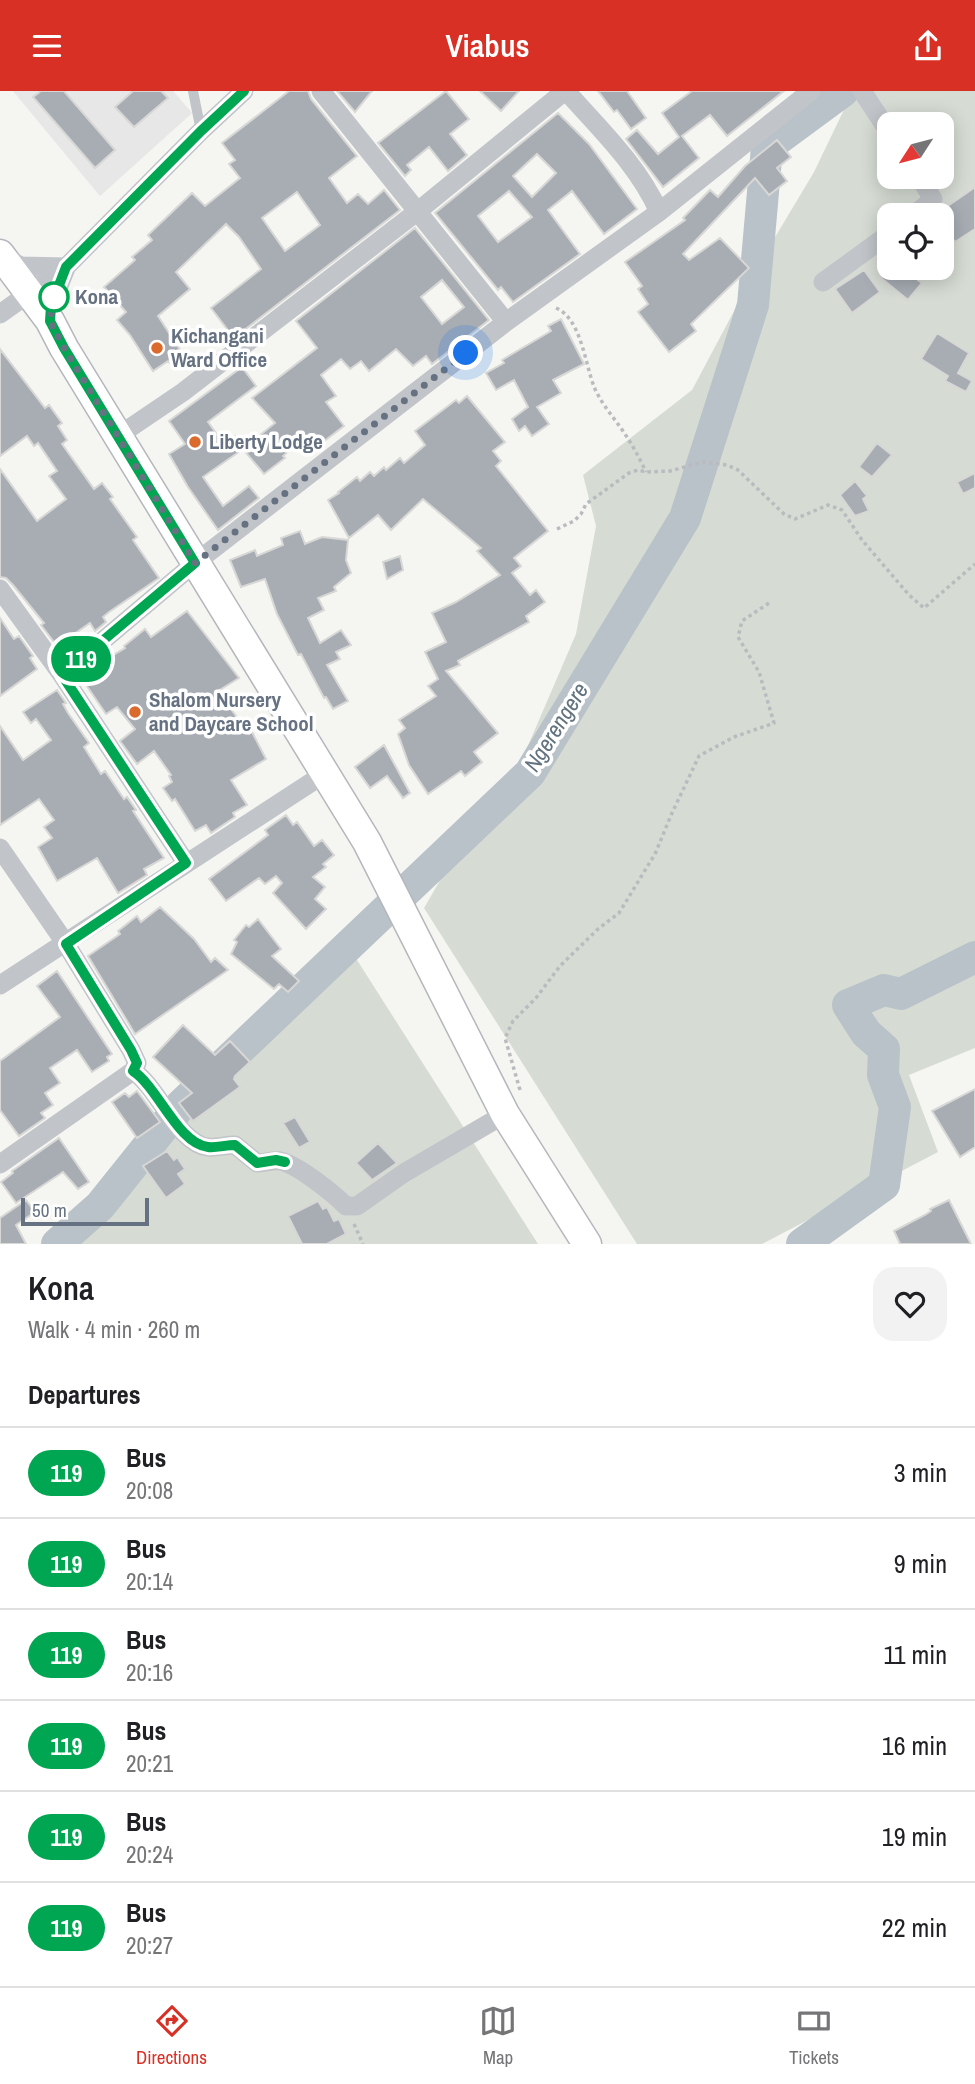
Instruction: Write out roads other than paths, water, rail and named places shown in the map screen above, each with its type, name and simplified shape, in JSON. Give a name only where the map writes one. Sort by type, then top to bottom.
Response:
[{"type":"street","points":[[0,314],[66,267],[244,91]]},
{"type":"street","points":[[321,91],[506,322]]},
{"type":"street","points":[[118,436],[183,391],[418,211],[566,91],[625,157],[650,191],[659,212]]},
{"type":"street","points":[[62,675],[195,563],[506,322],[659,212],[811,91]]},
{"type":"street","points":[[862,91],[877,114]]},
{"type":"street","points":[[927,189],[933,199],[928,203]]},
{"type":"street","points":[[823,282],[877,243]]},
{"type":"street","points":[[1,255],[22,266],[66,267]]},
{"type":"street","points":[[1,255],[50,321],[367,842],[422,952],[513,1105],[587,1244]]},
{"type":"street","points":[[50,321],[51,306],[66,267]]},
{"type":"street","points":[[0,589],[62,675],[186,863]]},
{"type":"street","points":[[0,985],[324,774]]},
{"type":"street","points":[[0,848],[66,944],[137,1063],[133,1071],[0,1164]]},
{"type":"street","points":[[133,1071],[147,1084],[178,1128],[199,1144],[209,1147],[235,1145],[257,1163],[276,1160],[285,1162],[331,1190],[346,1206],[357,1206],[404,1173],[513,1105]]},
{"type":"lane","points":[[193,91],[201,131]]},
{"type":"waterway","name":"Ngerengere","points":[[57,1244],[100,1206],[181,1105],[530,773],[685,518],[753,305],[767,147],[843,91]]},
{"type":"waterway","points":[[802,1244],[884,1185],[895,1107],[883,1075],[884,1049],[866,1033],[848,1005],[884,990],[901,994],[975,957]]},
{"type":"place","name":"Kona","points":[[54,297]]},
{"type":"place","name":"Kichangani Ward Office","points":[[157,348]]},
{"type":"place","name":"Liberty Lodge","points":[[195,442]]},
{"type":"place","name":"Shalom Nursery and Daycare School","points":[[135,712]]}]
